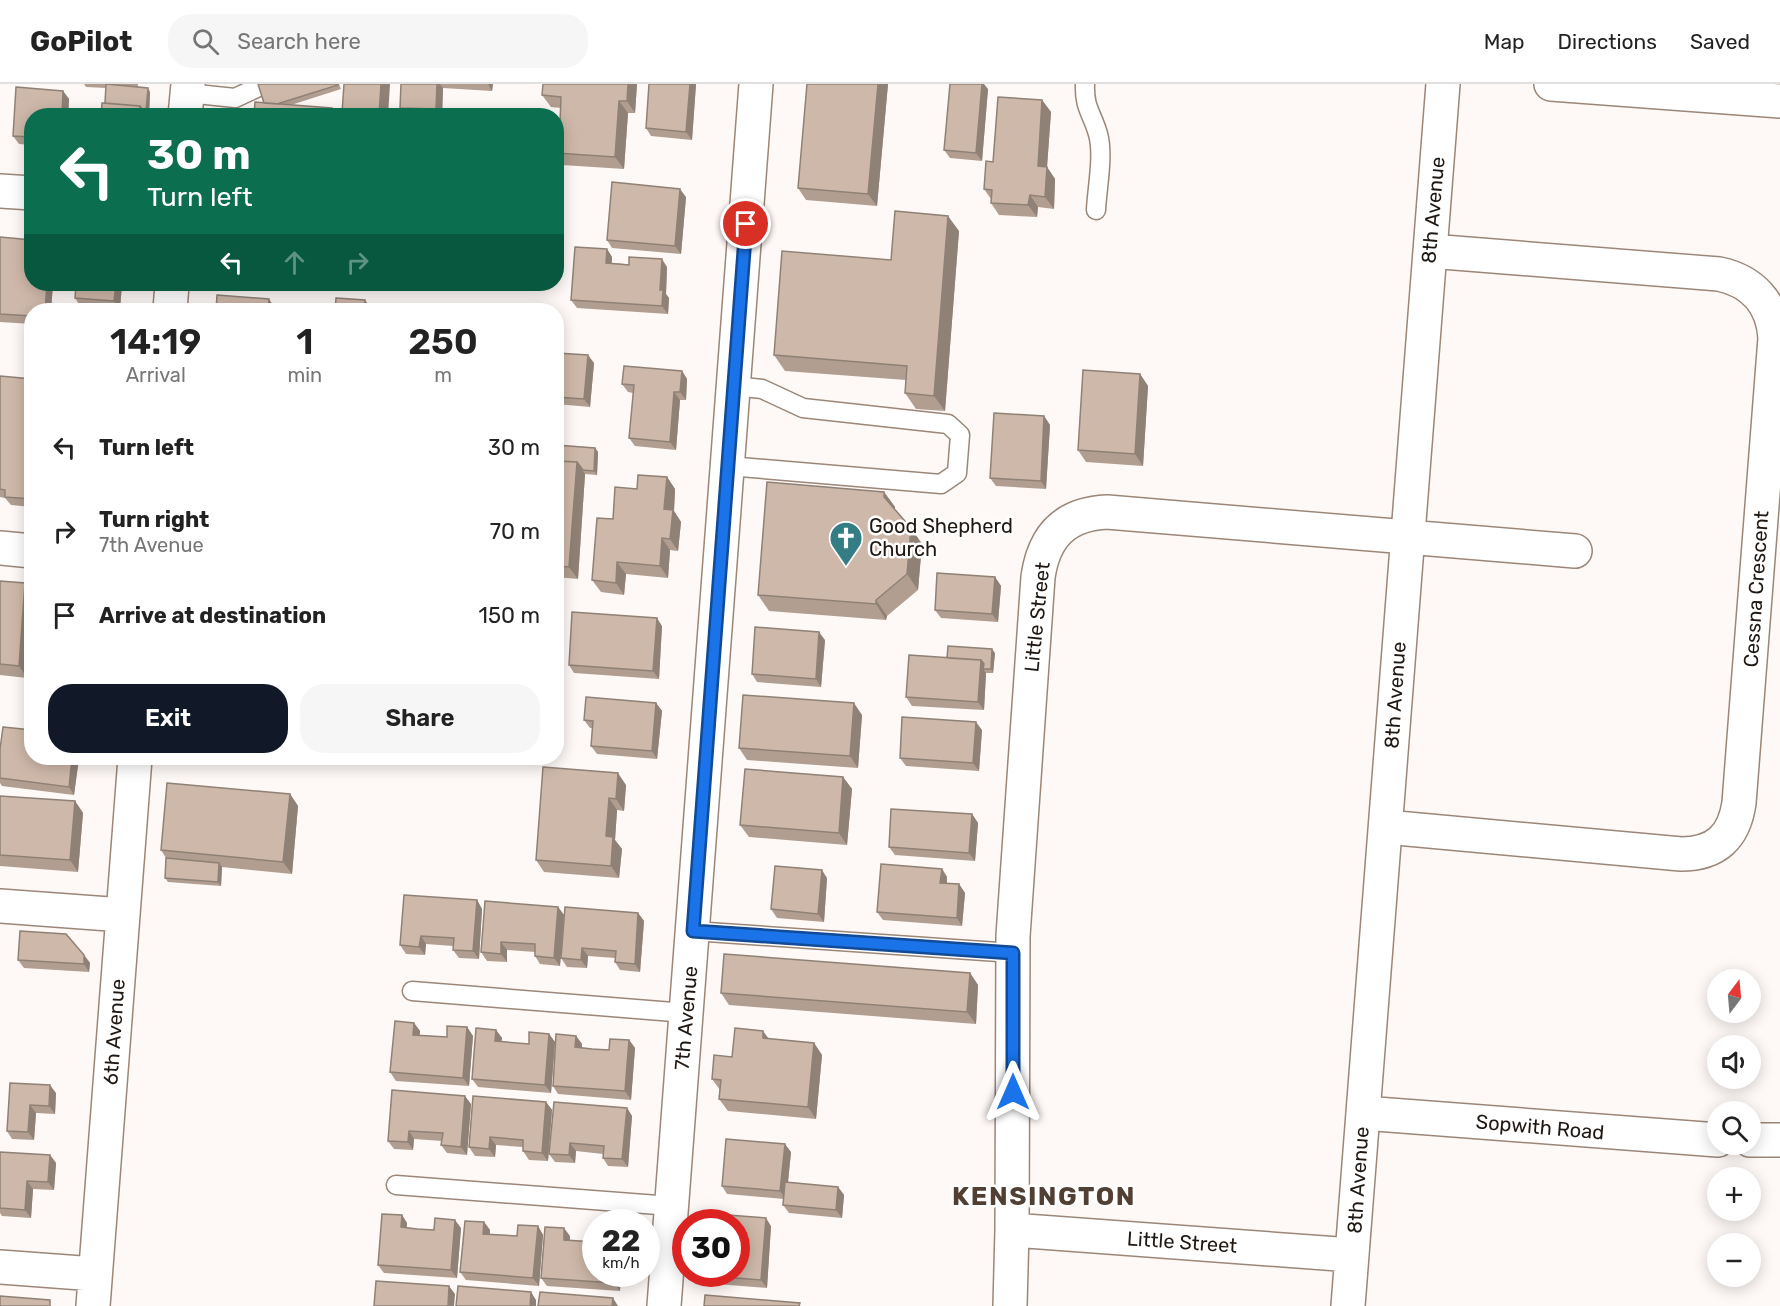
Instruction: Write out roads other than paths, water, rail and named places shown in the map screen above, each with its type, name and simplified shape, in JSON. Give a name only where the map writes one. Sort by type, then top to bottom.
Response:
[{"type":"street","name":"7th Avenue","points":[[664,1306],[756,84]]},
{"type":"street","name":"8th Avenue","points":[[1348,1306],[1443,84]]},
{"type":"street","points":[[1551,84],[1780,101]]},
{"type":"street","points":[[0,191],[24,193]]},
{"type":"street","name":"Cessna Crescent","points":[[1386,827],[1681,854],[1695,854],[1708,850],[1720,843],[1730,832],[1737,818],[1739,802],[1772,386],[1775,338],[1771,313],[1757,292],[1732,277],[1430,250]]},
{"type":"street","name":"Little Street","points":[[1010,1306],[1013,953],[1038,577],[1043,554],[1055,534],[1079,517],[1107,512],[1575,551]]},
{"type":"street","points":[[0,548],[24,550]]},
{"type":"street","name":"6th Avenue","points":[[93,1306],[134,765]]},
{"type":"street","points":[[0,906],[123,915]]},
{"type":"street","name":"Sopwith Road","points":[[1364,1113],[1707,1139]]},
{"type":"street","points":[[1761,1140],[1780,1140]]},
{"type":"street","name":"Little Street","points":[[1012,1230],[1352,1254]]},
{"type":"street","points":[[0,1267],[95,1274]]},
{"type":"lane","points":[[187,97],[235,98],[265,84]]},
{"type":"lane","points":[[1085,84],[1085,100],[1098,134],[1100,153],[1096,210]]},
{"type":"lane","points":[[728,466],[940,484],[957,473],[960,435],[948,424],[803,408],[762,389],[734,386]]},
{"type":"lane","points":[[693,931],[1013,953]]},
{"type":"lane","points":[[412,992],[687,1013]]},
{"type":"lane","points":[[396,1185],[671,1206]]},
{"type":"place","name":"Good Shepherd Church","points":[[846,567]]},
{"type":"district","name":"KENSINGTON","points":[[1044,1196]]}]
